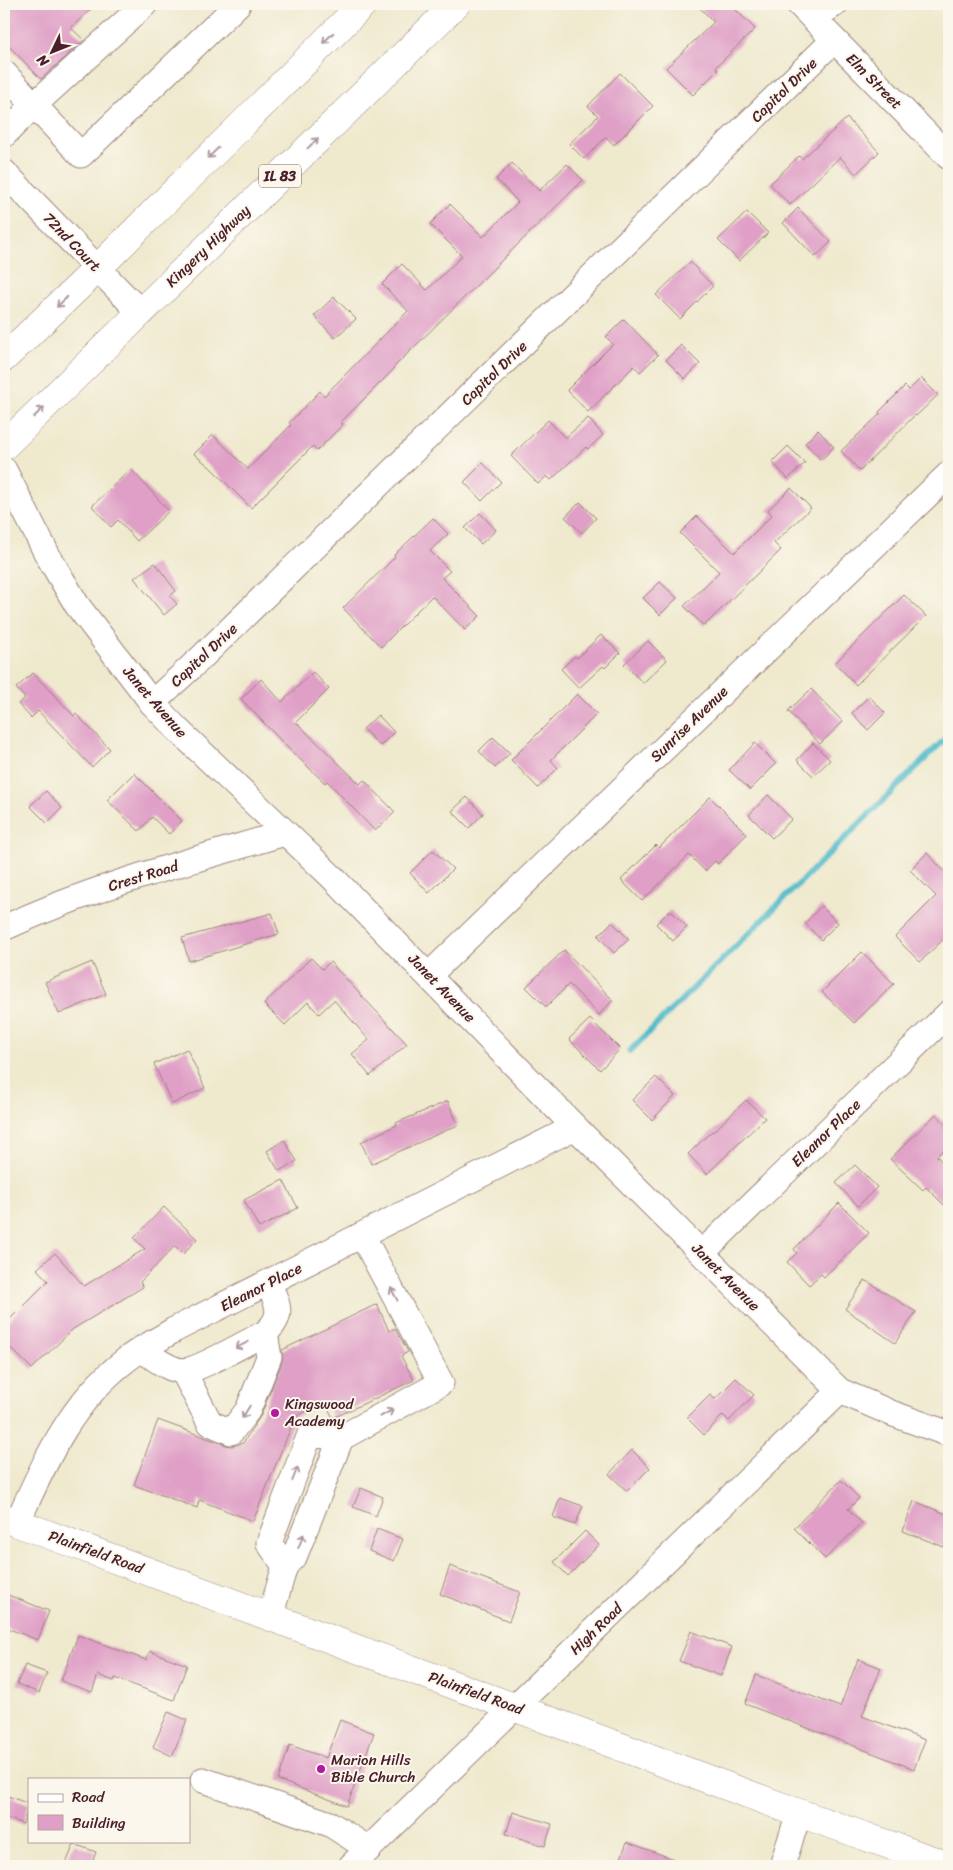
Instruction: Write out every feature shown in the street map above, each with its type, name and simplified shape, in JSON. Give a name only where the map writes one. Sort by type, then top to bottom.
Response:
[{"type":"main road","points":[[4,358],[363,4]]},
{"type":"main road","name":"Kingery Highway","points":[[4,446],[456,4]]},
{"type":"main road","name":"Plainfield Road","points":[[10,1520],[799,1813],[949,1866]]},
{"type":"street","points":[[4,135],[34,105],[145,4]]},
{"type":"street","points":[[4,73],[81,155],[238,4]]},
{"type":"street","points":[[806,11],[835,4]]},
{"type":"street","name":"Elm Street","points":[[806,11],[949,157]]},
{"type":"street","name":"Capitol Drive","points":[[152,703],[202,658],[834,40]]},
{"type":"street","name":"72nd Court","points":[[4,172],[140,312]]},
{"type":"street","name":"Janet Avenue","points":[[4,470],[48,556],[77,605],[152,703],[332,877],[575,1127],[840,1391],[891,1413],[949,1434]]},
{"type":"street","name":"Sunrise Avenue","points":[[429,975],[949,474]]},
{"type":"street","name":"Crest Road","points":[[4,928],[62,903],[120,882],[285,833]]},
{"type":"street","name":"Eleanor Place","points":[[702,1253],[949,1013]]},
{"type":"street","name":"Eleanor Place","points":[[10,1520],[72,1415],[95,1387],[125,1360],[141,1349],[268,1283],[575,1127]]},
{"type":"street","points":[[270,1617],[285,1566],[269,1543],[310,1434],[341,1438],[441,1383],[362,1235]]},
{"type":"street","points":[[141,1349],[169,1367],[183,1371],[196,1368],[265,1333],[271,1328],[278,1317],[278,1303],[268,1283]]},
{"type":"street","points":[[183,1371],[210,1423],[231,1432],[248,1410],[269,1358],[265,1333]]},
{"type":"street","name":"High Road","points":[[351,1866],[840,1391]]},
{"type":"street","points":[[203,1780],[330,1824],[369,1849]]},
{"type":"street","points":[[782,1866],[799,1813]]},
{"type":"building","points":[[4,4],[96,4],[71,28],[84,40],[41,79],[4,41]]},
{"type":"building","points":[[696,4],[730,4],[755,29],[716,67],[718,70],[693,95],[666,68],[714,22]]},
{"type":"building","points":[[620,73],[653,106],[614,145],[606,137],[584,159],[569,144],[598,116],[588,106]]},
{"type":"building","points":[[847,118],[879,152],[856,174],[840,157],[790,205],[770,184],[799,156],[802,159]]},
{"type":"building","points":[[512,163],[539,191],[567,164],[583,180],[393,368],[341,422],[343,424],[317,451],[313,446],[251,508],[210,467],[194,454],[213,435],[248,469],[291,425],[289,423],[320,391],[324,396],[408,311],[382,284],[402,264],[427,290],[462,256],[430,224],[450,204],[483,237],[518,202],[496,179]]},
{"type":"building","points":[[798,208],[831,242],[815,257],[783,223]]},
{"type":"building","points":[[747,212],[768,233],[739,261],[718,240]]},
{"type":"building","points":[[690,262],[713,286],[680,319],[656,295]]},
{"type":"building","points":[[334,297],[356,319],[335,338],[314,316]]},
{"type":"building","points":[[624,319],[658,355],[640,372],[634,366],[588,412],[567,390],[613,344],[606,337]]},
{"type":"building","points":[[681,345],[700,364],[685,379],[666,360]]},
{"type":"building","points":[[921,378],[938,395],[915,415],[860,471],[841,451],[880,414],[879,412],[905,386],[909,390]]},
{"type":"building","points":[[588,418],[603,435],[588,449],[586,447],[551,480],[547,476],[538,484],[511,456],[548,420],[565,438]]},
{"type":"building","points":[[818,430],[834,447],[821,460],[805,443]]},
{"type":"building","points":[[788,446],[805,463],[788,479],[772,462]]},
{"type":"building","points":[[483,463],[501,482],[482,501],[464,482]]},
{"type":"building","points":[[131,469],[169,511],[137,541],[118,520],[111,527],[92,506]]},
{"type":"building","points":[[791,488],[811,508],[774,543],[781,550],[704,626],[684,606],[719,572],[680,533],[697,516],[734,553],[772,515],[768,510]]},
{"type":"building","points":[[580,502],[596,518],[582,533],[565,517]]},
{"type":"building","points":[[480,513],[496,530],[481,544],[465,528]]},
{"type":"building","points":[[433,518],[448,534],[430,551],[450,571],[442,578],[480,616],[465,630],[432,596],[381,647],[343,608]]},
{"type":"building","points":[[155,563],[176,591],[170,596],[177,604],[164,615],[134,578]]},
{"type":"building","points":[[660,582],[677,598],[660,615],[643,598]]},
{"type":"building","points":[[904,595],[926,616],[856,685],[835,663]]},
{"type":"building","points":[[601,635],[620,653],[605,668],[603,666],[579,688],[561,669],[575,656],[577,658]]},
{"type":"building","points":[[648,641],[667,660],[643,683],[624,664]]},
{"type":"building","points":[[313,672],[329,689],[296,722],[360,784],[364,780],[395,812],[375,831],[327,781],[325,783],[289,749],[241,699],[261,679],[282,702]]},
{"type":"building","points":[[33,673],[74,716],[76,714],[110,749],[92,767],[38,711],[31,718],[18,704],[25,698],[16,688]]},
{"type":"building","points":[[811,689],[843,722],[820,744],[788,711]]},
{"type":"building","points":[[577,694],[597,714],[551,760],[558,768],[538,788],[511,760]]},
{"type":"building","points":[[869,696],[885,713],[868,730],[852,713]]},
{"type":"building","points":[[378,715],[394,732],[380,746],[363,729]]},
{"type":"building","points":[[493,737],[510,753],[495,768],[479,751]]},
{"type":"building","points":[[755,743],[776,764],[750,790],[729,770]]},
{"type":"building","points":[[813,743],[830,760],[813,776],[797,760]]},
{"type":"building","points":[[134,773],[182,821],[169,834],[152,817],[139,831],[107,800]]},
{"type":"building","points":[[46,791],[62,808],[47,823],[30,806]]},
{"type":"building","points":[[768,795],[792,819],[772,838],[749,815]]},
{"type":"building","points":[[467,797],[483,814],[469,828],[452,811]]},
{"type":"building","points":[[710,797],[747,834],[718,864],[715,861],[705,871],[689,855],[642,901],[621,880],[656,845],[659,848]]},
{"type":"building","points":[[433,850],[453,869],[429,893],[410,873]]},
{"type":"building","points":[[927,853],[949,876],[949,934],[920,962],[895,937],[936,896],[910,870]]},
{"type":"building","points":[[821,906],[838,923],[821,940],[805,923]]},
{"type":"building","points":[[670,910],[687,927],[673,941],[656,924]]},
{"type":"building","points":[[272,913],[279,934],[189,961],[182,938]]},
{"type":"building","points":[[612,922],[629,939],[614,953],[598,936]]},
{"type":"building","points":[[564,950],[613,1000],[599,1015],[569,984],[546,1007],[526,987]]},
{"type":"building","points":[[862,952],[894,984],[854,1023],[822,992]]},
{"type":"building","points":[[311,958],[322,969],[330,962],[407,1044],[370,1076],[352,1054],[369,1040],[334,1000],[319,1014],[308,1002],[285,1025],[264,1004]]},
{"type":"building","points":[[92,962],[106,994],[59,1014],[45,982]]},
{"type":"building","points":[[590,1019],[620,1049],[600,1070],[569,1039]]},
{"type":"building","points":[[187,1049],[205,1088],[172,1104],[154,1064]]},
{"type":"building","points":[[656,1077],[675,1096],[652,1120],[632,1100]]},
{"type":"building","points":[[746,1100],[765,1118],[707,1174],[688,1154]]},
{"type":"building","points":[[448,1101],[458,1125],[371,1164],[361,1142],[397,1125],[396,1123]]},
{"type":"building","points":[[936,1114],[949,1128],[949,1144],[937,1156],[949,1169],[949,1210],[926,1187],[923,1190],[890,1159]]},
{"type":"building","points":[[284,1140],[297,1161],[279,1171],[267,1151]]},
{"type":"building","points":[[855,1165],[877,1187],[858,1206],[836,1183]]},
{"type":"building","points":[[283,1180],[298,1208],[259,1228],[244,1200]]},
{"type":"building","points":[[839,1203],[869,1233],[824,1277],[821,1274],[809,1285],[787,1262],[797,1253],[794,1249]]},
{"type":"building","points":[[164,1207],[197,1239],[183,1254],[175,1246],[140,1282],[143,1287],[73,1329],[32,1369],[4,1341],[4,1325],[48,1281],[37,1269],[55,1253],[84,1286],[145,1249],[134,1238]]},
{"type":"building","points":[[865,1280],[916,1312],[895,1343],[845,1309]]},
{"type":"building","name":"Kingswood Academy","points":[[377,1304],[389,1331],[395,1328],[408,1352],[401,1356],[414,1380],[333,1418],[325,1402],[295,1417],[253,1521],[199,1500],[197,1508],[134,1485],[158,1420],[226,1445],[232,1446],[243,1443],[261,1415],[282,1362],[282,1350]]},
{"type":"building","points":[[736,1378],[754,1395],[729,1421],[723,1415],[704,1435],[687,1418],[710,1395],[715,1399]]},
{"type":"building","points":[[632,1450],[650,1468],[627,1491],[609,1474]]},
{"type":"building","points":[[841,1480],[859,1498],[848,1509],[862,1523],[825,1559],[794,1528]]},
{"type":"building","points":[[361,1488],[383,1497],[376,1516],[353,1507]]},
{"type":"building","points":[[560,1498],[583,1506],[575,1525],[553,1517]]},
{"type":"building","points":[[914,1501],[949,1515],[949,1533],[944,1547],[903,1531]]},
{"type":"building","points":[[377,1529],[403,1539],[394,1561],[369,1551]]},
{"type":"building","points":[[585,1531],[599,1545],[568,1576],[554,1562]]},
{"type":"building","points":[[450,1566],[520,1592],[509,1621],[440,1594]]},
{"type":"building","points":[[8,1595],[49,1611],[38,1640],[4,1627],[4,1605]]},
{"type":"building","points":[[691,1631],[732,1647],[721,1676],[679,1661]]},
{"type":"building","points":[[78,1635],[146,1660],[150,1651],[187,1665],[174,1700],[115,1678],[114,1681],[98,1675],[92,1692],[61,1681]]},
{"type":"building","points":[[858,1659],[881,1668],[862,1716],[925,1740],[914,1769],[745,1704],[756,1675],[840,1707]]},
{"type":"building","points":[[25,1665],[47,1673],[39,1693],[17,1684]]},
{"type":"building","points":[[168,1712],[187,1720],[172,1756],[153,1747]]},
{"type":"building","name":"Marion Hills Bible Church","points":[[340,1720],[374,1733],[347,1806],[278,1780],[290,1745],[326,1758]]},
{"type":"building","points":[[8,1796],[28,1804],[23,1824],[4,1817],[4,1807]]},
{"type":"building","points":[[513,1812],[552,1824],[545,1846],[506,1834]]},
{"type":"building","points":[[627,1842],[687,1864],[687,1866],[618,1866]]},
{"type":"building","points":[[74,1844],[96,1852],[91,1866],[65,1866]]},
{"type":"waterway","points":[[630,1051],[949,735]]},
{"type":"place","name":"Kingswood Academy","points":[[275,1413]]},
{"type":"place","name":"Marion Hills Bible Church","points":[[321,1769]]}]
